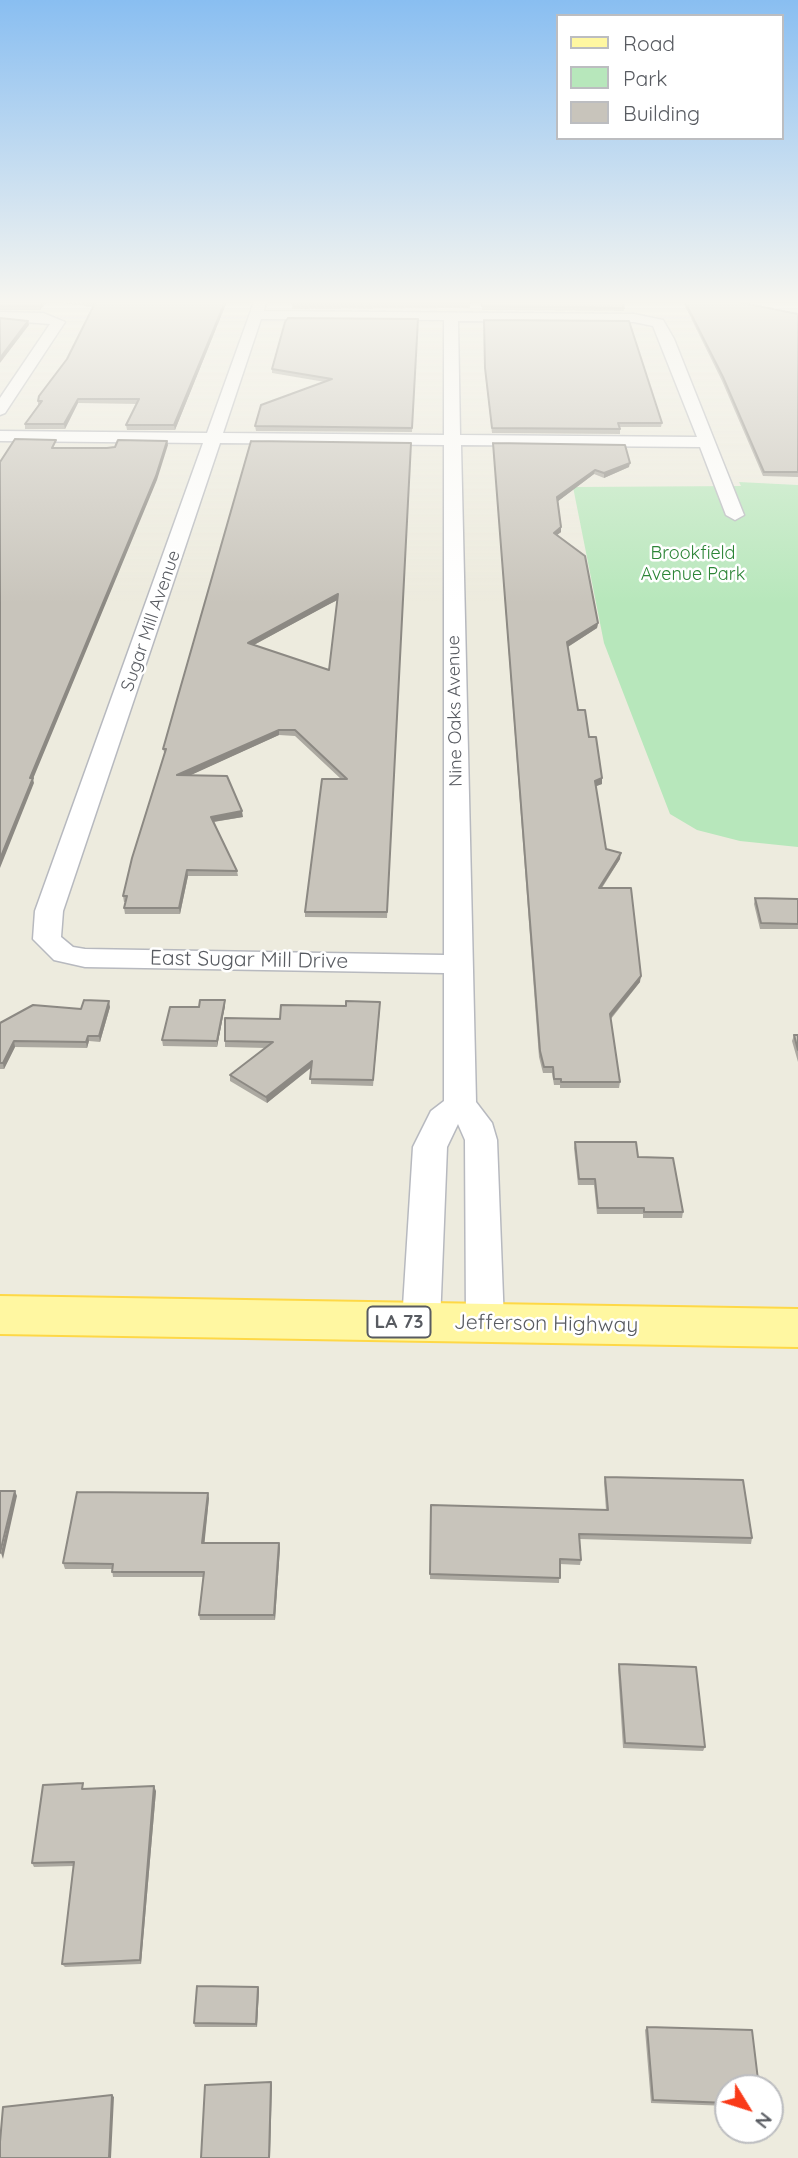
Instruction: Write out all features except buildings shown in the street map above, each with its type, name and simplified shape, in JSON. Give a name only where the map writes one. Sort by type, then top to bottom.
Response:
[{"type":"main road","name":"Jefferson Highway","points":[[0,1315],[798,1328]]},
{"type":"street","name":"Sugar Mill Avenue","points":[[47,939],[49,911],[226,403]]},
{"type":"street","name":"Nine Oaks Avenue","points":[[452,403],[460,1105]]},
{"type":"street","points":[[691,403],[735,515]]},
{"type":"street","points":[[0,436],[706,442]]},
{"type":"street","name":"East Sugar Mill Drive","points":[[47,939],[63,954],[85,958],[457,964]]},
{"type":"street","points":[[421,1322],[430,1147],[442,1119],[460,1105],[476,1122],[481,1140],[485,1323]]},
{"type":"green space","name":"Brookfield Avenue Park","points":[[739,482],[798,485],[798,847],[740,841],[697,830],[670,814],[604,643],[573,487],[741,486]]}]
